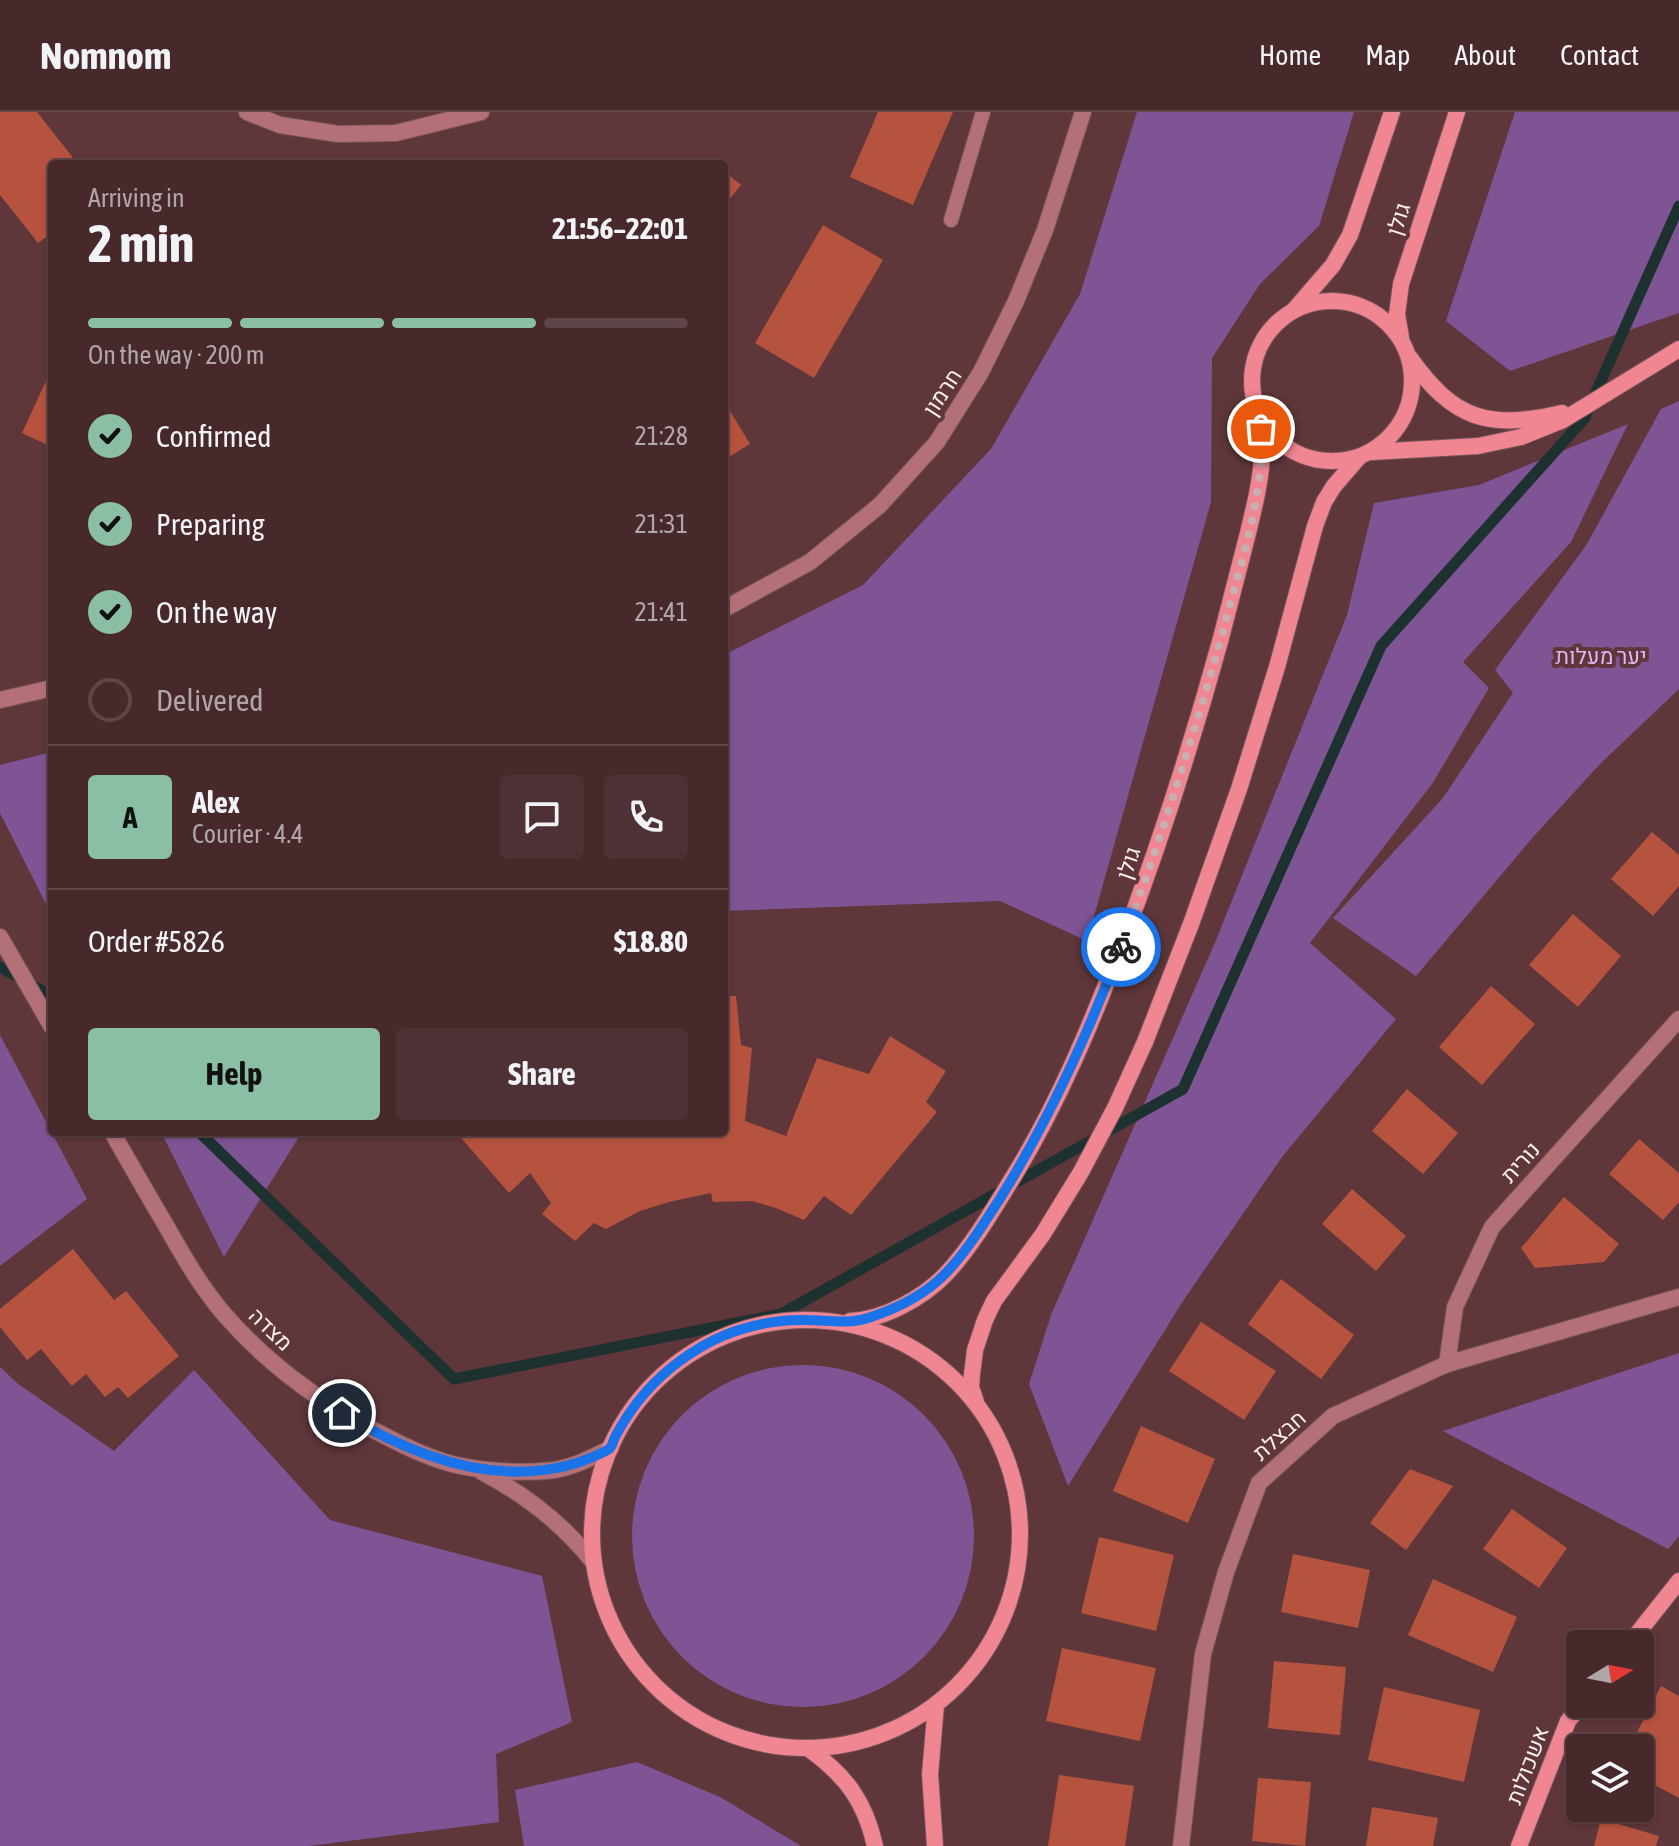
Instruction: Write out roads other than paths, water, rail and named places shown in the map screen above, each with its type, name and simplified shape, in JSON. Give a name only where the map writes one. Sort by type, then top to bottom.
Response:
[{"type":"street","points":[[247,112],[280,125],[338,134],[396,133],[481,112]]},
{"type":"street","name":"חרמון","points":[[728,607],[810,562],[880,505],[937,442],[981,372],[1016,301],[1045,230],[1083,112]]},
{"type":"street","name":"גולן","points":[[1294,310],[1333,265],[1350,235],[1392,112]]},
{"type":"street","name":"גולן","points":[[1405,349],[1397,314],[1401,284],[1457,112]]},
{"type":"street","points":[[1583,407],[1526,420],[1472,414],[1456,407],[1425,380],[1387,323],[1356,304],[1331,301],[1305,305],[1274,325],[1256,357],[1252,382],[1257,407],[1268,430],[1297,453],[1320,461],[1333,461],[1391,449],[1456,448],[1500,442],[1542,429],[1563,420],[1679,349]]},
{"type":"street","points":[[976,1404],[971,1387],[972,1374],[975,1350],[985,1320],[994,1301],[1043,1234],[1115,1108],[1145,1042],[1191,924],[1239,789],[1324,502],[1334,486],[1364,454],[1390,437],[1404,416],[1412,380],[1405,349]]},
{"type":"street","name":"גולן","points":[[837,1322],[861,1321],[889,1311],[917,1297],[946,1274],[1021,1164],[1076,1057],[1150,868],[1208,684],[1256,498],[1262,449],[1257,407]]},
{"type":"street","points":[[0,700],[48,689]]},
{"type":"street","points":[[0,937],[48,1020]]},
{"type":"street","name":"נורית","points":[[1447,1364],[1455,1307],[1492,1227],[1679,1019]]},
{"type":"street","name":"מצדה","points":[[114,1136],[195,1276],[223,1313],[287,1376],[323,1402],[361,1425],[444,1462],[477,1469],[555,1470],[611,1448]]},
{"type":"street","name":"חבצלת","points":[[1181,1846],[1203,1654],[1226,1572],[1259,1483],[1333,1416],[1447,1364],[1679,1297]]},
{"type":"street","points":[[803,1319],[837,1322],[869,1329],[900,1341],[929,1359],[976,1404],[994,1432],[1008,1463],[1017,1497],[1020,1532],[1017,1566],[998,1630],[961,1683],[936,1705],[908,1724],[843,1746],[809,1749],[775,1747],[712,1727],[683,1710],[658,1690],[636,1665],[618,1637],[604,1605],[594,1563],[592,1536],[595,1503],[601,1470],[631,1411],[651,1385],[676,1363],[704,1345],[735,1331],[803,1319]]},
{"type":"street","name":"מצדה","points":[[477,1469],[509,1486],[560,1525],[594,1563]]},
{"type":"street","points":[[1640,1630],[1679,1581]]},
{"type":"street","points":[[935,1846],[930,1774],[936,1705]]},
{"type":"street","name":"אשכולות","points":[[1519,1846],[1570,1718]]},
{"type":"street","points":[[809,1749],[827,1762],[853,1791],[867,1818],[875,1846]]},
{"type":"lane","points":[[951,220],[983,112]]},
{"type":"waterway","points":[[203,1136],[454,1379],[781,1314],[1183,1089],[1381,646],[1584,419],[1679,206]]},
{"type":"waterway","points":[[0,967],[48,994]]},
{"type":"park label","name":"יער מעלות","points":[[1601,656]]}]
